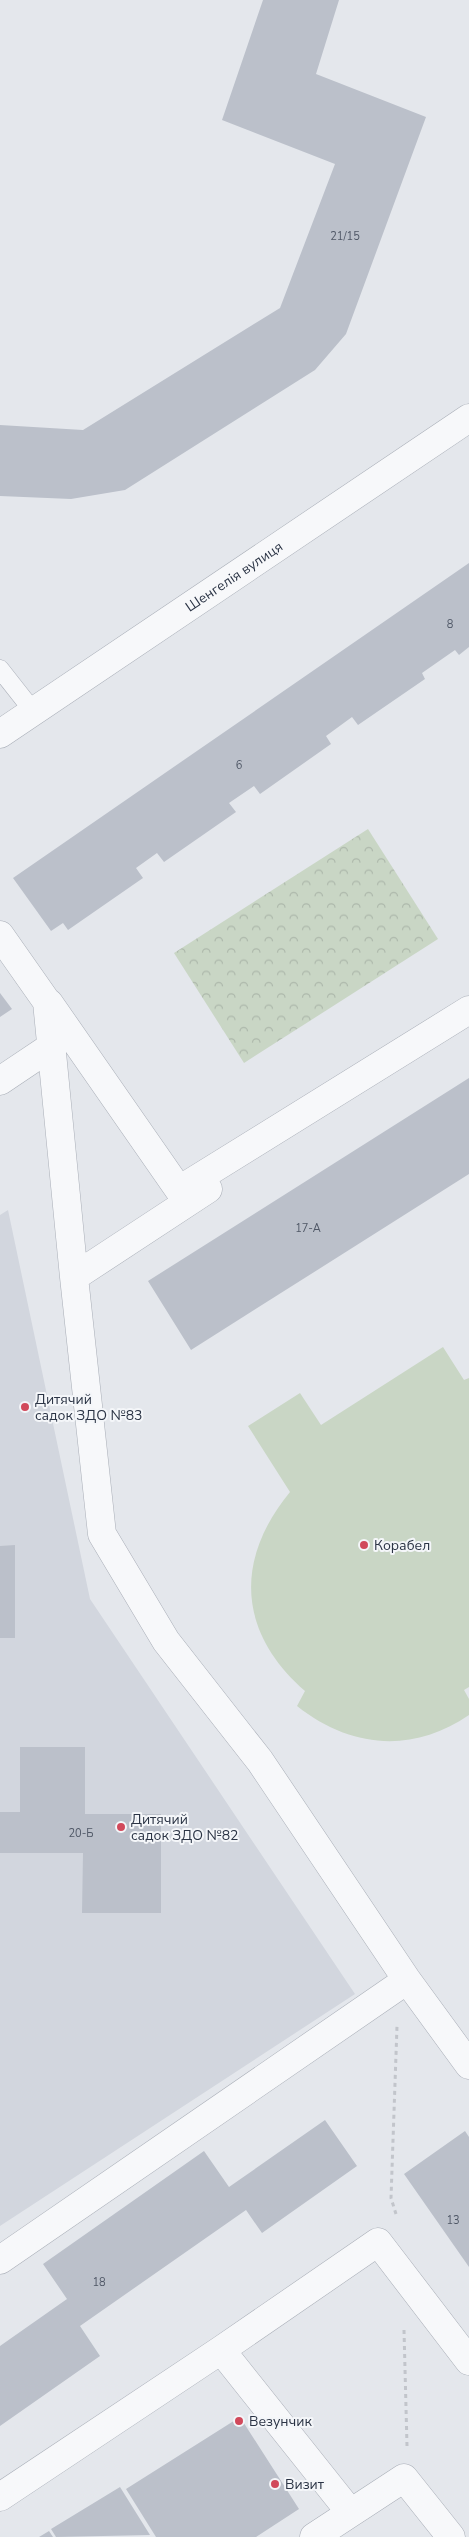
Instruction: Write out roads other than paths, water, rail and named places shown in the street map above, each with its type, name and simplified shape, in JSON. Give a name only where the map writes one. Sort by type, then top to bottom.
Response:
[{"type":"street","name":"Шенгелія вулиця","points":[[0,734],[469,418]]},
{"type":"street","points":[[0,935],[178,1190],[469,1010]]},
{"type":"street","points":[[48,1002],[74,1277],[102,1534],[166,1642],[260,1761],[407,1980],[469,2065]]},
{"type":"street","points":[[74,1277],[469,1018]]},
{"type":"street","points":[[0,1081],[52,1046]]},
{"type":"street","points":[[0,2260],[407,1980]]},
{"type":"street","points":[[0,2497],[221,2350],[378,2242],[469,2361]]},
{"type":"street","points":[[221,2350],[350,2512]]},
{"type":"street","points":[[314,2537],[404,2478],[451,2537]]},
{"type":"lane","points":[[0,669],[33,711]]},
{"type":"place","name":"Дитячий садок ЗДО №83","points":[[25,1407]]},
{"type":"place","name":"Корабел","points":[[364,1545]]},
{"type":"place","name":"Дитячий садок ЗДО №82","points":[[121,1827]]},
{"type":"place","name":"Везунчик","points":[[239,2421]]},
{"type":"place","name":"Визит","points":[[275,2484]]}]
